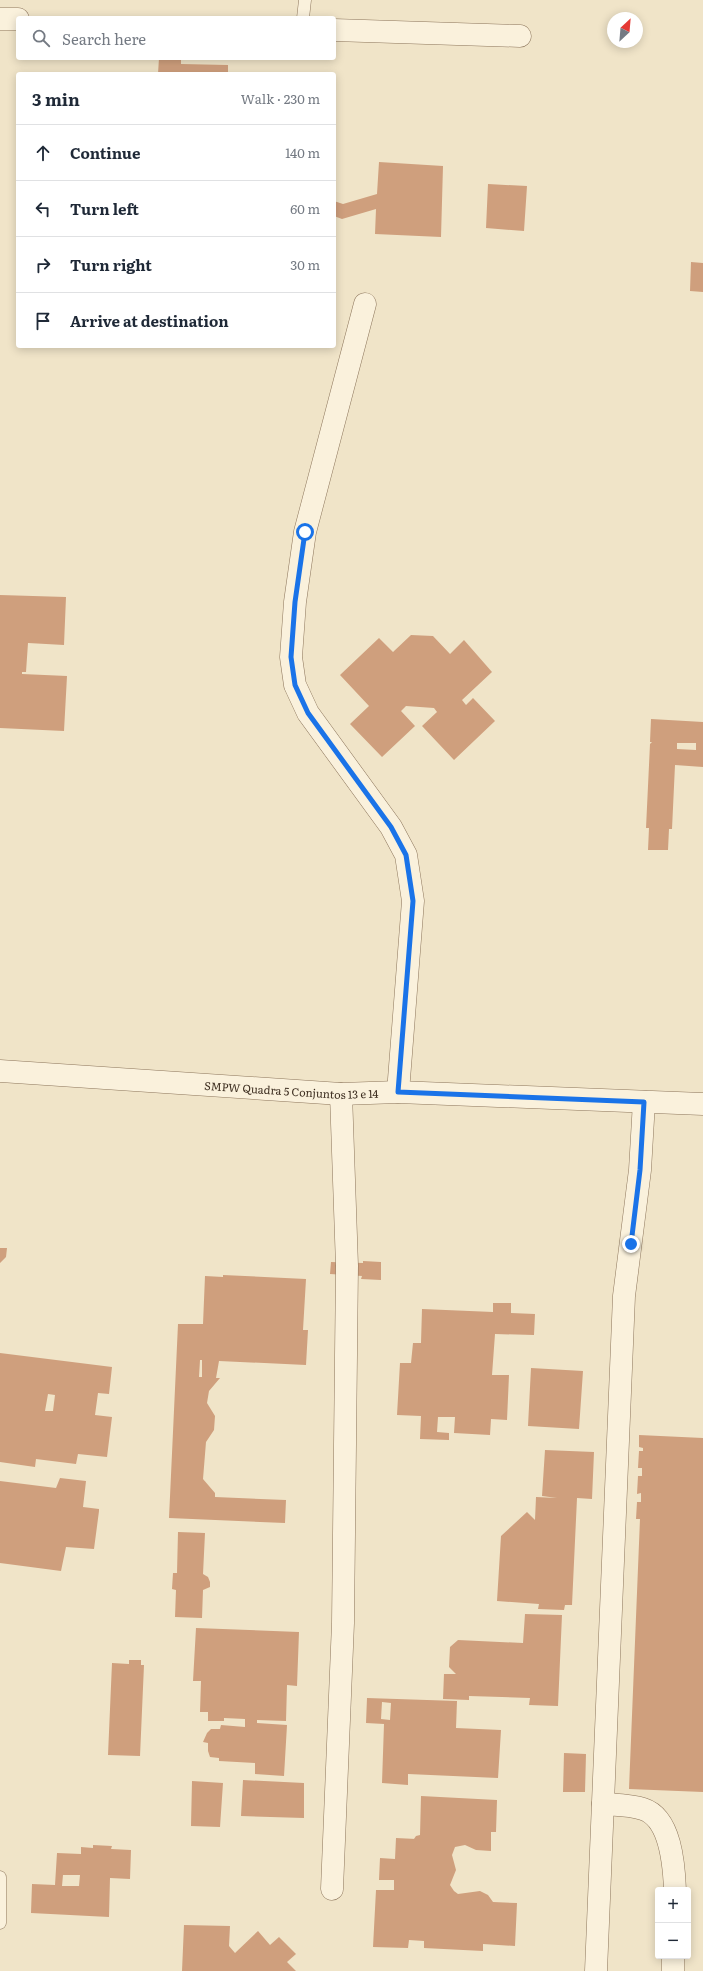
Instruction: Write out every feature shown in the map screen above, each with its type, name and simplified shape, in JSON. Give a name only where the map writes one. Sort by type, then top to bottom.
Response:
[{"type":"street","points":[[0,19],[16,19]]},
{"type":"street","points":[[336,30],[520,36]]},
{"type":"street","points":[[365,304],[305,532],[295,602],[291,657],[295,685],[308,713],[391,827],[406,855],[413,901],[398,1092]]},
{"type":"street","name":"SMPW Quadra 5 Conjuntos 13 e 14","points":[[0,1071],[341,1094],[398,1092],[703,1104]]},
{"type":"street","points":[[332,1889],[342,1623],[347,1266],[341,1094]]},
{"type":"street","points":[[596,1971],[624,1296],[640,1170],[644,1102]]},
{"type":"street","points":[[603,1804],[643,1809],[654,1815],[665,1830],[674,1870],[675,1887]]},
{"type":"street","points":[[673,1959],[673,1971]]},
{"type":"lane","points":[[303,16],[305,0]]},
{"type":"lane","points":[[0,1877],[0,1923]]},
{"type":"building","points":[[159,60],[181,60],[181,64],[228,65],[228,72],[158,72]]},
{"type":"building","points":[[379,162],[443,166],[441,237],[375,234],[376,209],[342,219],[336,217],[336,202],[343,204],[377,194]]},
{"type":"building","points":[[488,184],[527,186],[524,231],[486,228]]},
{"type":"building","points":[[691,262],[703,263],[703,292],[690,291]]},
{"type":"building","points":[[0,595],[66,597],[64,645],[28,643],[26,672],[22,672],[22,674],[67,676],[64,731],[0,728]]},
{"type":"building","points":[[411,635],[433,636],[450,654],[464,640],[492,672],[462,700],[466,705],[473,698],[495,721],[454,760],[422,726],[437,712],[434,708],[406,706],[401,711],[415,726],[382,757],[350,724],[369,706],[340,675],[379,638],[393,652]]},
{"type":"building","points":[[651,719],[703,722],[703,767],[675,765],[672,829],[669,829],[668,850],[648,850],[649,828],[646,828],[650,744],[652,742],[650,742]],"holes":[[[677,743],[696,743],[696,750],[677,749]]]},
{"type":"building","points":[[0,1248],[7,1248],[6,1257],[0,1263]]},
{"type":"building","points":[[363,1261],[381,1262],[381,1280],[361,1279],[362,1276],[330,1274],[331,1262],[363,1263]]},
{"type":"building","points":[[223,1275],[306,1279],[303,1330],[308,1330],[306,1365],[219,1361],[216,1378],[220,1378],[209,1391],[207,1403],[215,1416],[214,1430],[206,1442],[203,1479],[215,1493],[215,1497],[286,1500],[285,1523],[169,1518],[178,1324],[203,1324],[205,1276],[223,1277]],"holes":[[[200,1360],[202,1360],[202,1377],[199,1377]]]},
{"type":"building","points":[[493,1303],[511,1303],[511,1313],[535,1314],[534,1335],[495,1334],[492,1375],[509,1375],[507,1420],[491,1419],[490,1435],[454,1433],[455,1417],[438,1417],[437,1432],[449,1433],[449,1440],[420,1439],[421,1416],[397,1415],[400,1363],[411,1363],[413,1343],[421,1343],[422,1309],[493,1312]]},
{"type":"building","points":[[0,1353],[112,1367],[109,1394],[98,1393],[95,1415],[112,1417],[107,1457],[78,1454],[76,1464],[36,1459],[35,1467],[0,1462]],"holes":[[[48,1394],[55,1395],[53,1411],[45,1411]]]},
{"type":"building","points":[[531,1368],[583,1371],[579,1429],[528,1426]]},
{"type":"building","points":[[639,1435],[703,1438],[703,1792],[629,1789],[640,1519],[636,1519],[637,1502],[641,1502],[641,1493],[637,1494],[638,1476],[642,1476],[642,1468],[638,1468],[639,1451],[643,1451],[643,1448],[639,1447]]},
{"type":"building","points":[[545,1450],[594,1452],[592,1499],[577,1498],[572,1605],[565,1605],[564,1610],[538,1609],[539,1604],[497,1601],[501,1536],[527,1512],[535,1520],[536,1497],[557,1498],[542,1496]]},
{"type":"building","points":[[60,1478],[86,1481],[83,1507],[99,1509],[94,1549],[66,1547],[61,1571],[0,1563],[0,1481],[56,1488]]},
{"type":"building","points":[[178,1532],[205,1533],[203,1574],[208,1577],[210,1587],[203,1590],[202,1618],[175,1617],[176,1590],[172,1589],[173,1573],[177,1573]]},
{"type":"building","points":[[525,1614],[562,1615],[558,1706],[529,1705],[530,1698],[469,1696],[469,1700],[443,1699],[444,1674],[456,1674],[449,1667],[450,1647],[458,1640],[523,1643]]},
{"type":"building","points":[[196,1628],[299,1632],[297,1686],[287,1685],[286,1721],[257,1720],[257,1723],[287,1725],[284,1776],[255,1774],[255,1763],[219,1761],[219,1758],[210,1757],[208,1743],[203,1742],[207,1733],[211,1729],[220,1729],[221,1725],[245,1727],[245,1719],[224,1718],[224,1721],[208,1721],[208,1712],[200,1712],[201,1681],[193,1681]]},
{"type":"building","points":[[129,1660],[141,1660],[141,1665],[144,1665],[140,1756],[108,1755],[112,1663],[129,1664]]},
{"type":"building","points":[[367,1698],[457,1701],[456,1728],[501,1730],[498,1778],[408,1774],[408,1785],[382,1783],[384,1724],[366,1723]],"holes":[[[382,1702],[391,1703],[390,1720],[381,1719]]]},
{"type":"building","points":[[564,1753],[586,1754],[585,1792],[563,1792]]},
{"type":"building","points":[[243,1780],[304,1783],[304,1818],[241,1816]]},
{"type":"building","points":[[192,1781],[223,1783],[220,1827],[191,1826]]},
{"type":"building","points":[[421,1796],[497,1800],[496,1832],[491,1832],[491,1851],[476,1850],[465,1845],[455,1847],[452,1855],[456,1870],[450,1885],[458,1894],[480,1891],[488,1895],[493,1902],[517,1903],[515,1946],[483,1944],[483,1951],[424,1948],[424,1941],[409,1940],[408,1948],[373,1947],[376,1890],[394,1890],[394,1880],[379,1880],[380,1858],[395,1859],[396,1838],[414,1839],[416,1836],[420,1835]]},
{"type":"building","points":[[93,1845],[112,1846],[111,1849],[131,1850],[130,1879],[110,1878],[109,1917],[31,1913],[32,1884],[55,1885],[57,1853],[81,1854],[81,1847],[93,1848]],"holes":[[[63,1875],[80,1875],[79,1886],[62,1886]]]},
{"type":"building","points":[[184,1925],[230,1926],[229,1946],[235,1953],[258,1931],[270,1945],[279,1937],[296,1954],[287,1962],[296,1971],[182,1971]]},
{"type":"route","points":[[305,532],[295,602],[291,657],[295,685],[308,713],[391,827],[406,855],[413,901],[398,1092],[644,1102],[640,1170],[631,1244]]}]
